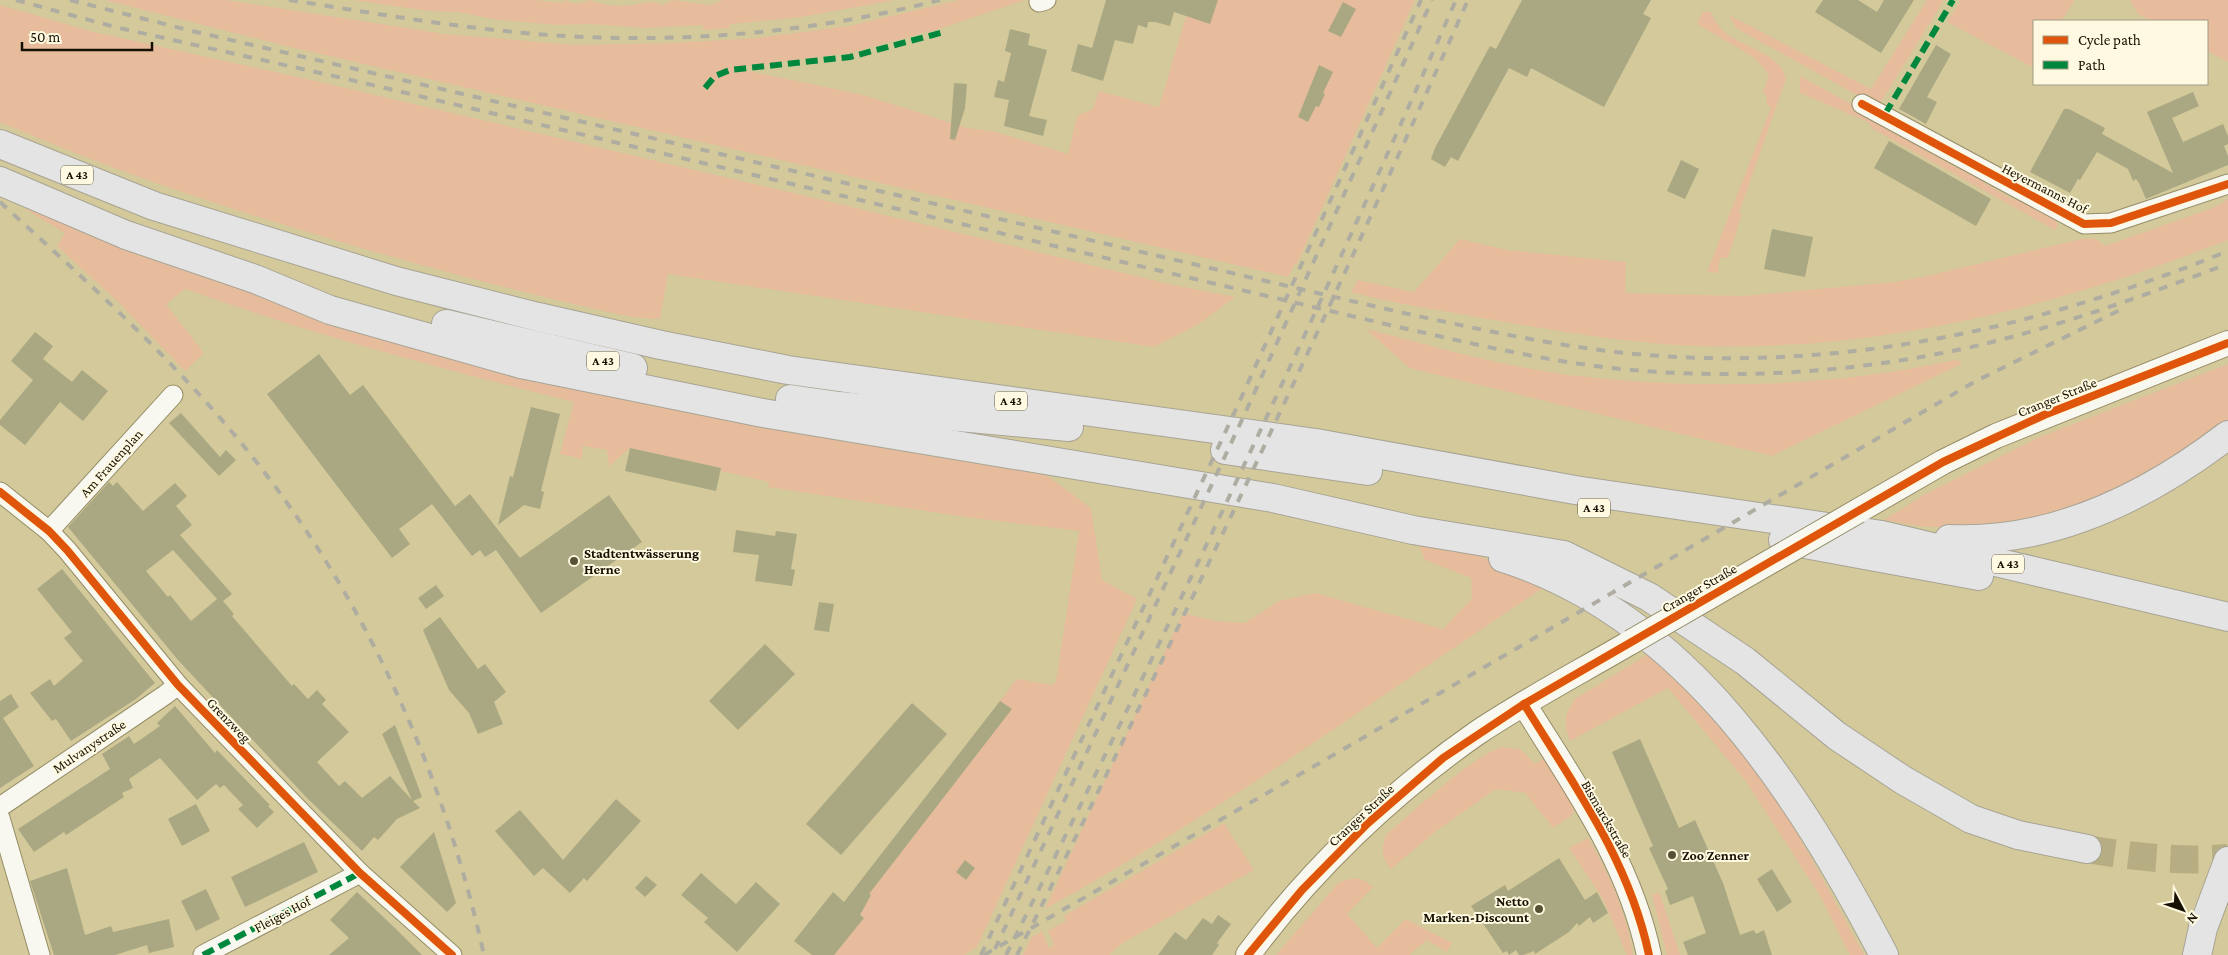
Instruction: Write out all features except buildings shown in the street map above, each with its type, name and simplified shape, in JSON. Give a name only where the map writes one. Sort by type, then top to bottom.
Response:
[{"type":"highway","name":"A 43","points":[[0,144],[154,206],[396,281],[538,318],[661,345],[788,370],[1316,443],[1575,490],[1882,535],[2228,617]]},
{"type":"highway","name":"A 43","points":[[0,181],[126,235],[255,279],[723,389],[839,406],[1067,426],[1447,482],[1958,572],[2228,632]]},
{"type":"highway","points":[[255,279],[330,310],[521,364],[763,413],[1273,498],[1414,530],[1564,555],[1657,602],[1746,661],[1837,736],[1903,780],[1971,818],[2018,835],[2087,849]]},
{"type":"highway","points":[[1882,535],[1974,540],[2007,538],[2074,522],[2138,493],[2176,471],[2228,435]]},
{"type":"highway","points":[[1414,530],[1543,572],[1601,604],[1672,656],[1714,699],[1782,784],[1837,868],[1884,955]]},
{"type":"highway","points":[[2197,955],[2203,928],[2228,862]]},
{"type":"highway","points":[[2210,955],[2228,912]]},
{"type":"street","name":"Heyermanns Hof","points":[[1862,104],[2084,224],[2111,223],[2228,184]]},
{"type":"street","name":"Cranger Straße","points":[[1248,955],[1302,890],[1367,824],[1443,758],[1524,704],[1943,462],[2044,415],[2228,343]]},
{"type":"street","name":"Am Frauenplan","points":[[49,531],[173,395]]},
{"type":"street","name":"Grenzweg","points":[[0,492],[49,531],[178,685],[360,873],[452,955]]},
{"type":"street","name":"Mulvanystraße","points":[[0,807],[178,685]]},
{"type":"street","name":"Bismarckstraße","points":[[1524,704],[1616,856],[1636,903],[1649,955]]},
{"type":"street","points":[[0,818],[40,955]]},
{"type":"street","name":"Fleiges Hof","points":[[203,955],[360,873]]},
{"type":"shaded area","points":[[105,0],[226,0],[445,34],[575,45],[669,43],[757,38],[849,26],[959,0],[1025,0],[942,28],[849,53],[734,68],[864,95],[967,128],[996,132],[1068,154],[1077,116],[1093,109],[1099,91],[1159,107],[1191,0],[1415,0],[1297,264],[1295,264],[1288,277],[286,46]]},
{"type":"shaded area","points":[[354,0],[535,0],[561,3],[566,0],[571,3],[578,3],[589,0],[622,6],[651,2],[662,5],[673,0],[710,5],[723,0],[895,0],[801,17],[730,24],[730,28],[703,30],[703,25],[645,28],[591,24],[557,25],[498,20],[458,12],[428,11]]},
{"type":"shaded area","points":[[1927,0],[1944,0],[1879,105],[1873,104],[1736,28],[1729,15],[1871,89]]},
{"type":"shaded area","points":[[1961,0],[2075,0],[2062,20],[2033,20],[2032,67],[1947,22]]},
{"type":"shaded area","points":[[2130,0],[2228,0],[2228,62],[2208,52],[2208,20],[2149,20],[2138,14]]},
{"type":"shaded area","points":[[0,5],[94,32],[307,79],[823,200],[1169,284],[1235,297],[1199,324],[1154,347],[668,274],[660,319],[611,313],[567,303],[406,261],[230,208],[114,168],[0,122]]},
{"type":"shaded area","points":[[1702,12],[1710,12],[1726,33],[1770,57],[1783,70],[1786,79],[1739,213],[1742,214],[1728,258],[1720,258],[1718,273],[1707,272],[1771,108],[1766,103],[1767,96],[1763,92],[1769,75],[1755,58],[1697,24]]},
{"type":"shaded area","points":[[1800,76],[1934,149],[1932,154],[1961,170],[1965,166],[1987,178],[1984,183],[2014,200],[2017,195],[2057,219],[2057,228],[2055,230],[1873,129],[1868,122],[1800,93]]},
{"type":"shaded area","points":[[2228,199],[2228,240],[2164,264],[2034,304],[1968,320],[1834,341],[1766,346],[1698,346],[1645,342],[1593,336],[1402,304],[1351,292],[1358,280],[1414,292],[1460,239],[1508,250],[1626,262],[1625,293],[1743,296],[1894,282],[1927,276],[2081,239],[2096,239],[2105,246],[2215,207]]},
{"type":"shaded area","points":[[23,208],[198,271],[1034,466],[1091,508],[1102,580],[1137,599],[977,947],[964,955],[834,955],[864,918],[860,915],[871,895],[869,894],[1011,709],[1000,701],[1017,679],[1053,685],[1056,681],[1079,531],[965,517],[768,487],[769,482],[721,471],[721,468],[630,448],[609,466],[607,450],[583,446],[582,459],[560,454],[574,402],[427,364],[330,336],[185,289],[166,304],[204,353],[185,371],[118,302],[57,246],[65,233]]},
{"type":"shaded area","points":[[1366,329],[1467,355],[1544,371],[1617,380],[1666,383],[1763,384],[1811,381],[1907,369],[1954,360],[1961,361],[1961,364],[1772,456],[1409,368]]},
{"type":"shaded area","points":[[2228,364],[2228,422],[2159,469],[2108,496],[2052,515],[1995,525],[1930,527],[1884,520],[1927,493],[2037,438]]},
{"type":"shaded area","points":[[1415,536],[1476,555],[1549,584],[1238,793],[1175,833],[1045,909],[1183,613],[1215,621],[1245,623],[1279,601],[1315,593],[1443,629],[1472,598],[1471,578],[1425,560]]},
{"type":"shaded area","points":[[1650,653],[1720,724],[1757,771],[1800,838],[1864,955],[1850,955],[1819,894],[1745,780],[1668,688],[1570,741],[1566,729],[1566,719],[1569,709],[1576,698]]},
{"type":"shaded area","points":[[1502,747],[1520,749],[1535,764],[1544,758],[1576,807],[1571,816],[1553,828],[1525,793],[1496,789],[1436,831],[1391,869],[1385,861],[1383,853],[1386,835],[1460,772],[1490,752]]},
{"type":"shaded area","points":[[1224,823],[1254,870],[1121,944],[1109,955],[1023,955],[1031,938],[1042,931],[1049,948],[1054,945],[1048,931],[1066,921],[1064,916]]},
{"type":"shaded area","points":[[1588,838],[1622,909],[1633,955],[1627,955],[1603,899],[1569,848]]},
{"type":"shaded area","points":[[1355,878],[1365,881],[1373,887],[1347,914],[1377,948],[1406,919],[1452,943],[1447,952],[1427,940],[1409,955],[1276,955],[1339,882]]},
{"type":"shaded area","points":[[1659,892],[1680,955],[1667,955],[1652,895]]},
{"type":"tunnel","points":[[2087,849],[2157,858],[2228,858]]},
{"type":"railway","points":[[16,0],[115,27],[347,79],[1394,326],[1519,353],[1595,366],[1691,374],[1740,374],[1837,369],[1885,363],[1933,355],[2011,337],[2133,299],[2222,266]]},
{"type":"railway","points":[[70,0],[188,30],[1399,312],[1540,341],[1597,350],[1703,358],[1781,357],[1857,351],[1932,340],[2007,324],[2081,303],[2155,279],[2228,251]]},
{"type":"railway","points":[[289,0],[436,23],[510,32],[630,38],[674,38],[764,32],[852,19],[940,0]]},
{"type":"railway","points":[[981,955],[1237,407],[1421,0]]},
{"type":"railway","points":[[995,949],[1247,409],[1432,0]]},
{"type":"railway","points":[[1006,955],[1123,718],[1237,480],[1348,241],[1456,0]]},
{"type":"railway","points":[[1017,955],[1134,718],[1248,480],[1468,0]]},
{"type":"railway","points":[[0,202],[62,258],[182,375],[237,438],[281,495],[322,555],[359,617],[391,682],[420,748],[445,815],[484,955]]},
{"type":"railway","points":[[984,955],[1318,764],[1976,381],[2120,310]]},
{"type":"marked path","points":[[1885,114],[1953,0]]},
{"type":"marked path","points":[[705,88],[715,76],[730,70],[850,57],[944,32]]},
{"type":"marked path","points":[[203,955],[360,873]]},
{"type":"cycle path","points":[[1862,104],[2084,224],[2111,223],[2228,184]]},
{"type":"cycle path","points":[[1248,955],[1302,890],[1367,824],[1443,758],[1524,704],[1943,462],[2044,415],[2228,343]]},
{"type":"cycle path","points":[[0,492],[49,531],[67,550],[178,685],[360,873],[452,955]]},
{"type":"cycle path","points":[[1524,704],[1598,824],[1614,855],[1640,920],[1649,955]]},
{"type":"place","name":"Stadtentwässerung Herne","points":[[574,561]]},
{"type":"place","name":"Zoo Zenner","points":[[1672,855]]},
{"type":"place","name":"Netto Marken-Discount","points":[[1539,909]]}]
